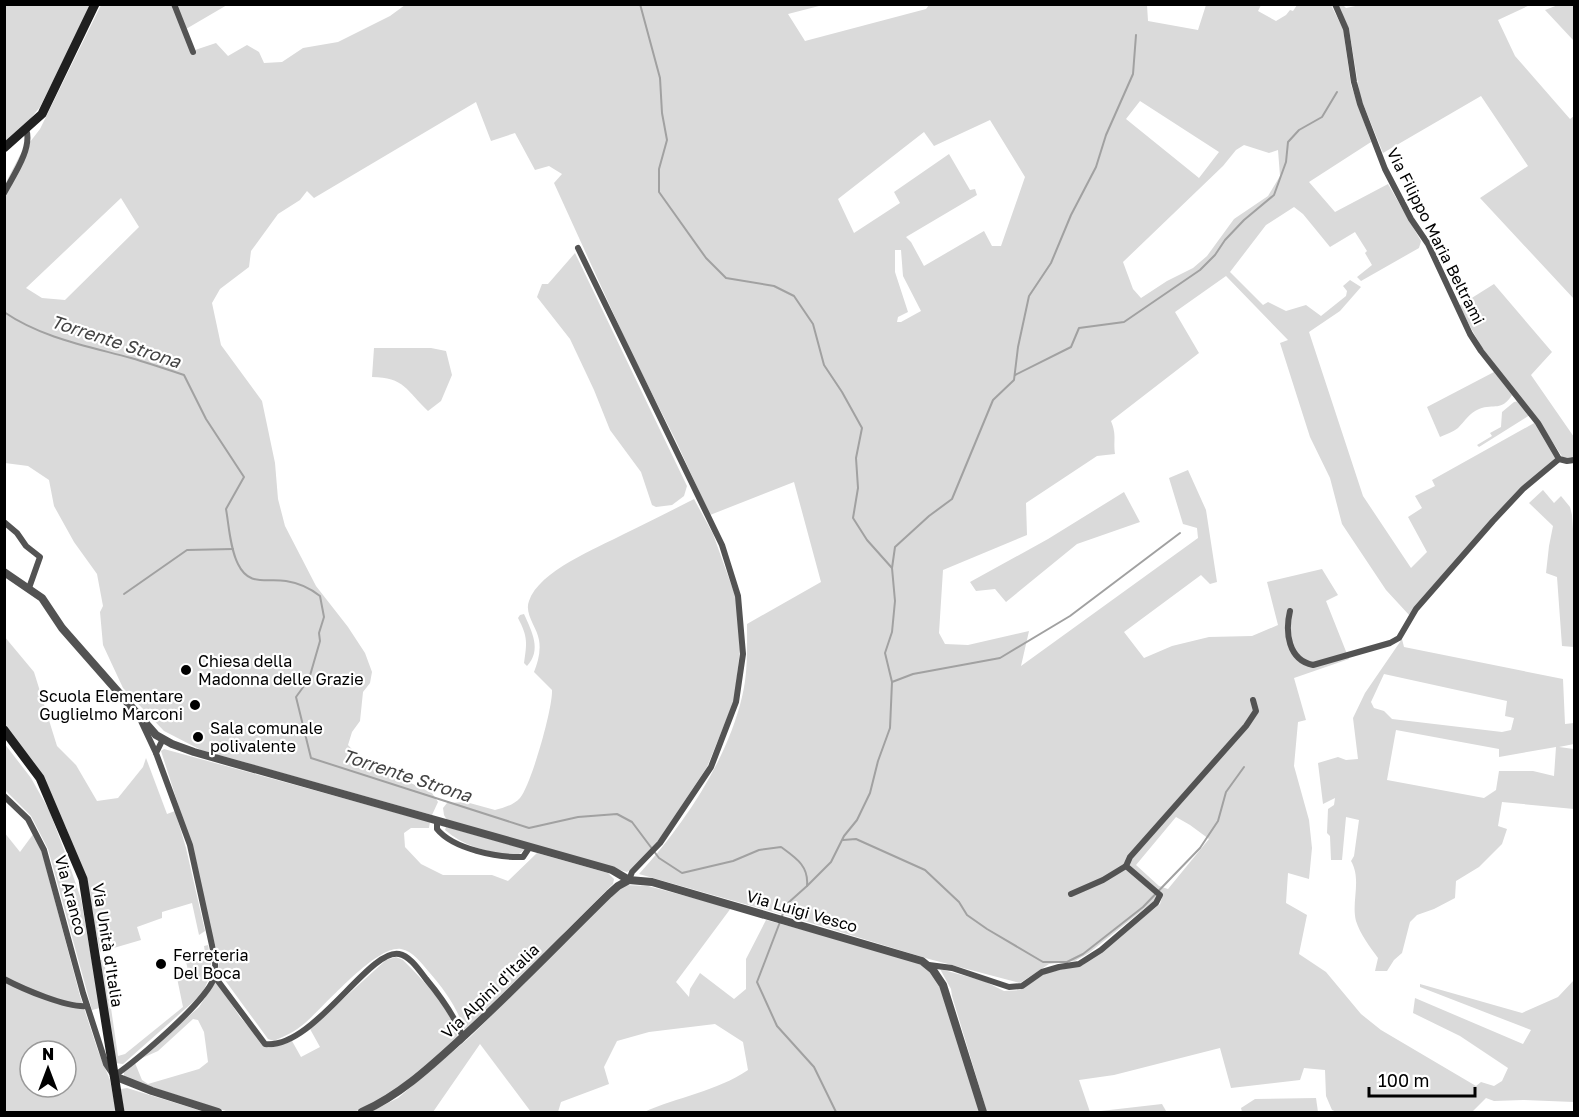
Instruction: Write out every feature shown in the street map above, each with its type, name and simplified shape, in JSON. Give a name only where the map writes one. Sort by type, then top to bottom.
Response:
[{"type":"main road","points":[[4,148],[42,114],[94,4]]},
{"type":"main road","name":"Via Unità d'Italia","points":[[4,730],[40,777],[83,879],[120,1113]]},
{"type":"street","points":[[174,4],[193,52]]},
{"type":"street","name":"Via Filippo Maria Beltrami","points":[[1335,4],[1346,29],[1354,82],[1360,104],[1385,169],[1411,219],[1428,244],[1470,334],[1538,423],[1559,459]]},
{"type":"street","points":[[4,193],[23,155],[28,135],[26,129]]},
{"type":"street","points":[[578,248],[722,545],[738,597],[743,654],[736,702],[711,767],[660,843],[649,857],[632,872],[629,880]]},
{"type":"street","points":[[1290,611],[1287,624],[1289,642],[1295,655],[1304,663],[1313,665],[1390,643],[1399,638],[1416,609],[1523,489],[1559,459],[1567,462],[1575,460]]},
{"type":"street","points":[[4,522],[17,533],[26,546],[40,557],[28,588]]},
{"type":"street","points":[[4,572],[42,598],[62,628],[156,735],[163,739],[156,753]]},
{"type":"street","points":[[1071,894],[1103,880],[1126,866],[1130,857],[1246,726],[1256,711],[1253,700]]},
{"type":"street","points":[[136,710],[156,753],[190,845],[215,959],[215,977],[202,998],[114,1076],[218,1113]]},
{"type":"street","name":"Via Luigi Vesco","points":[[163,739],[194,752],[612,870],[629,880],[652,882],[913,957],[929,964],[952,968],[1009,987],[1022,986],[1042,972],[1079,964],[1101,950],[1156,903],[1160,895],[1126,866]]},
{"type":"street","name":"Via Aranco","points":[[4,796],[28,819],[44,850],[88,1010],[106,1064],[114,1076]]},
{"type":"street","points":[[437,821],[437,829],[443,837],[468,848],[508,858],[523,857],[529,848]]},
{"type":"street","name":"Via Alpini d'Italia","points":[[362,1113],[381,1104],[421,1075],[609,894],[629,880]]},
{"type":"street","points":[[215,977],[254,1032],[266,1044],[274,1045],[300,1034],[371,967],[385,957],[396,953],[405,956],[437,992],[456,1019],[463,1037]]},
{"type":"street","points":[[929,964],[943,985],[983,1113]]},
{"type":"street","points":[[4,979],[17,986],[74,1006],[104,1012]]},
{"type":"shaded area","points":[[1365,4],[1530,5],[1498,20],[1515,56],[1570,119],[1574,116],[1574,299],[1480,198],[1528,166],[1481,96],[1383,153],[1360,96],[1349,29],[1338,5],[1346,8]]},
{"type":"shaded area","points":[[5,5],[91,5],[40,107],[26,124],[5,142]]},
{"type":"shaded area","points":[[101,5],[227,5],[186,29],[195,50],[216,43],[228,56],[247,45],[259,52],[264,63],[282,62],[303,48],[338,42],[390,16],[405,5],[818,5],[788,14],[805,41],[926,9],[929,5],[1147,5],[1148,21],[1198,30],[1206,5],[1261,5],[1258,11],[1276,21],[1290,10],[1293,11],[1297,5],[1331,5],[1343,29],[1351,85],[1371,142],[1309,182],[1335,212],[1388,184],[1421,241],[1419,248],[1361,281],[1357,277],[1372,265],[1365,253],[1367,251],[1355,232],[1330,247],[1303,214],[1294,207],[1266,225],[1230,272],[1263,305],[1268,302],[1286,311],[1306,305],[1321,316],[1346,296],[1347,291],[1343,286],[1350,280],[1361,287],[1340,311],[1309,332],[1363,496],[1411,568],[1427,552],[1408,517],[1422,508],[1415,496],[1435,486],[1432,480],[1536,422],[1556,457],[1555,460],[1522,489],[1410,616],[1386,590],[1342,524],[1330,478],[1310,437],[1280,343],[1288,340],[1226,276],[1175,312],[1199,353],[1111,421],[1115,454],[1097,456],[1026,503],[1027,535],[943,570],[939,633],[945,644],[968,645],[1029,631],[1021,666],[1198,538],[1197,528],[1183,524],[1169,478],[1188,470],[1206,510],[1217,582],[1210,584],[1201,575],[1124,632],[1144,658],[1172,646],[1209,637],[1252,636],[1278,625],[1267,582],[1322,569],[1338,595],[1326,601],[1349,659],[1294,678],[1306,720],[1298,722],[1294,766],[1309,820],[1312,848],[1309,879],[1288,873],[1286,903],[1307,915],[1299,954],[1326,972],[1361,1014],[1381,1030],[1476,1086],[1481,1082],[1494,1086],[1502,1081],[1508,1068],[1460,1036],[1413,1013],[1415,998],[1523,1044],[1531,1030],[1420,987],[1420,984],[1522,1013],[1558,997],[1574,980],[1574,1102],[1494,1101],[1486,1098],[1472,1112],[1337,1112],[1332,1110],[1326,1096],[1325,1070],[1304,1068],[1300,1080],[1231,1088],[1220,1048],[1114,1075],[1079,1080],[1090,1112],[987,1112],[951,989],[940,969],[984,981],[1004,991],[1020,990],[1046,973],[1083,965],[1160,904],[1162,898],[1159,897],[1089,953],[1075,961],[1049,964],[1020,983],[929,959],[639,874],[687,814],[726,745],[744,688],[747,624],[821,582],[794,482],[710,515],[631,352],[554,183],[562,174],[549,166],[535,170],[515,133],[491,141],[476,102],[314,198],[307,191],[300,200],[278,214],[251,251],[249,267],[220,289],[212,303],[221,345],[262,401],[275,463],[278,499],[285,526],[316,586],[365,653],[372,672],[370,683],[363,692],[360,721],[352,732],[348,745],[362,760],[432,793],[438,802],[432,815],[201,750],[164,731],[123,688],[103,645],[100,612],[103,606],[97,574],[74,542],[54,506],[49,480],[28,466],[5,463],[4,186],[20,155],[40,129]],"holes":[[[1140,101],[1219,152],[1199,178],[1126,119]],[[990,120],[1025,177],[1001,246],[992,246],[984,231],[924,266],[906,237],[977,195],[975,189],[970,190],[949,154],[894,192],[900,203],[854,233],[838,199],[924,132],[934,146]],[[1244,145],[1269,153],[1278,150],[1280,176],[1268,196],[1234,219],[1207,256],[1193,268],[1141,298],[1133,289],[1123,262],[1223,166],[1236,150]],[[121,198],[139,227],[65,300],[42,298],[26,288]],[[895,250],[901,250],[903,276],[921,311],[897,322],[898,317],[908,312],[895,272]],[[1176,817],[1209,839],[1168,889],[1159,886],[1136,865]]]},
{"type":"shaded area","points":[[1558,5],[1574,5],[1574,41],[1545,10]]},
{"type":"shaded area","points":[[575,253],[687,486],[684,496],[672,505],[656,507],[652,505],[641,472],[610,430],[570,339],[537,297],[542,284],[548,284]]},
{"type":"shaded area","points":[[1494,284],[1552,352],[1531,375],[1574,437],[1574,457],[1563,458],[1539,421],[1483,350],[1459,306]]},
{"type":"shaded area","points":[[374,348],[431,348],[446,351],[452,375],[441,401],[428,411],[398,382],[372,377]]},
{"type":"shaded area","points":[[1494,372],[1512,395],[1508,400],[1504,404],[1476,411],[1458,428],[1440,437],[1427,407]]},
{"type":"shaded area","points":[[1519,401],[1530,415],[1479,447],[1477,445],[1492,436],[1490,433],[1501,427],[1502,412],[1514,402]]},
{"type":"shaded area","points":[[1543,490],[1554,503],[1561,496],[1570,507],[1572,515],[1574,647],[1562,646],[1557,577],[1546,573],[1553,526],[1529,503]]},
{"type":"shaded area","points":[[1124,492],[1140,522],[1077,544],[1006,602],[995,589],[976,591],[970,582],[1048,539]]},
{"type":"shaded area","points":[[694,499],[713,534],[736,598],[740,650],[734,701],[707,767],[657,843],[644,859],[627,872],[448,822],[443,808],[447,803],[466,802],[495,810],[518,800],[530,778],[545,729],[552,690],[534,672],[540,644],[529,616],[528,606],[535,590],[556,570],[585,553]]},
{"type":"shaded area","points":[[524,614],[535,647],[532,660],[527,666],[524,663],[525,635],[518,618]]},
{"type":"shaded area","points":[[4,636],[34,672],[57,746],[76,765],[97,801],[118,798],[143,767],[146,758],[167,814],[175,811],[205,931],[199,935],[192,903],[162,912],[162,918],[137,927],[141,940],[100,952],[85,878],[66,827],[5,727]]},
{"type":"shaded area","points":[[1402,639],[1404,647],[1563,679],[1565,724],[1574,723],[1574,744],[1559,747],[1574,749],[1574,809],[1502,802],[1498,826],[1507,829],[1502,844],[1479,867],[1456,881],[1455,898],[1417,915],[1410,922],[1402,953],[1387,971],[1375,971],[1378,958],[1356,921],[1356,876],[1351,861],[1354,856],[1359,820],[1346,817],[1342,860],[1331,860],[1330,836],[1327,833],[1328,809],[1334,805],[1335,798],[1323,804],[1318,763],[1338,757],[1346,760],[1358,759],[1353,718],[1365,693]],"holes":[[[1384,674],[1507,701],[1505,716],[1514,718],[1511,730],[1502,732],[1392,719],[1384,711],[1374,708],[1371,702]],[[1396,730],[1499,749],[1499,757],[1556,747],[1554,776],[1533,771],[1499,771],[1496,790],[1484,798],[1387,780]]]},
{"type":"shaded area","points":[[4,743],[31,778],[49,810],[66,855],[81,899],[100,1008],[92,1010],[48,849],[31,816],[5,790]]},
{"type":"shaded area","points":[[164,749],[430,822],[429,828],[411,828],[404,833],[405,847],[421,864],[443,875],[492,875],[508,881],[537,853],[608,873],[614,879],[613,884],[465,1031],[440,985],[417,958],[401,949],[391,950],[378,956],[351,978],[302,1026],[274,1041],[268,1039],[219,972],[219,958],[209,924],[196,860],[161,751]]},
{"type":"shaded area","points":[[446,827],[525,849],[518,855],[479,848],[453,836],[445,830]]},
{"type":"shaded area","points":[[4,832],[20,852],[34,833],[42,852],[80,996],[110,1080],[116,1112],[5,1112]]},
{"type":"shaded area","points":[[625,885],[648,886],[731,908],[676,982],[689,997],[690,989],[700,973],[734,999],[746,989],[746,959],[766,920],[905,957],[921,964],[932,974],[944,996],[980,1112],[644,1112],[710,1089],[748,1070],[743,1042],[715,1024],[649,1032],[617,1041],[604,1067],[609,1084],[561,1102],[558,1112],[531,1112],[480,1044],[433,1112],[370,1112],[398,1098],[470,1037],[613,894]]},
{"type":"shaded area","points":[[208,945],[211,962],[210,976],[202,994],[123,1064],[115,1063],[100,960],[104,960],[118,1056],[125,1054],[183,1007],[176,973],[188,970],[186,962],[192,959],[193,962],[206,960],[204,946]]},
{"type":"shaded area","points":[[396,957],[403,960],[420,977],[435,996],[449,1015],[458,1037],[414,1076],[385,1097],[355,1112],[229,1112],[130,1080],[124,1076],[124,1071],[135,1063],[142,1080],[148,1084],[199,1069],[208,1062],[204,1032],[198,1020],[193,1019],[158,1051],[140,1059],[199,1007],[216,981],[240,1017],[268,1048],[292,1041],[301,1057],[320,1047],[310,1029],[386,960]]},
{"type":"shaded area","points":[[127,1088],[205,1112],[124,1112],[121,1089]]},
{"type":"shaded area","points":[[1316,1098],[1318,1112],[1242,1112],[1241,1108],[1255,1099]]},
{"type":"shaded area","points":[[1162,1104],[1166,1111],[1092,1112]]},
{"type":"waterway","points":[[640,4],[660,78],[662,113],[667,140],[659,169],[659,192],[706,258],[726,278],[774,286],[794,296],[813,324],[824,365],[862,428],[856,458],[858,488],[853,518],[867,540],[892,568],[895,601],[892,632],[885,653],[892,682],[890,728],[870,793],[857,820],[844,836],[831,862],[807,886]]},
{"type":"waterway","points":[[892,568],[895,547],[929,516],[952,499],[993,400],[1014,380],[1018,347],[1029,296],[1051,263],[1071,215],[1096,167],[1106,135],[1133,74],[1136,35]]},
{"type":"waterway","points":[[1015,375],[1071,347],[1079,328],[1124,322],[1200,270],[1244,220],[1274,195],[1286,162],[1288,142],[1299,130],[1322,117],[1337,92]]},
{"type":"waterway","name":"Torrente Strona","points":[[4,312],[49,335],[184,375],[206,419],[244,477],[226,509],[233,551],[242,571],[253,579],[295,583],[320,596],[324,617],[319,633],[320,641],[309,679],[296,697],[311,758],[529,828],[578,817],[617,814],[632,822],[659,858],[682,873],[733,861],[759,850],[781,847],[800,863],[807,879],[807,886],[788,903],[782,916]]},
{"type":"waterway","points":[[892,682],[913,674],[1000,658],[1070,616],[1180,533]]},
{"type":"waterway","points":[[124,594],[187,550],[233,549]]},
{"type":"waterway","points":[[843,840],[856,839],[925,870],[959,902],[967,915],[987,929],[1043,962],[1067,962],[1083,954],[1143,907],[1200,848],[1218,821],[1226,792],[1244,767]]},
{"type":"waterway","name":"Torrente Strona","points":[[780,922],[757,982],[777,1026],[814,1067],[836,1112]]},
{"type":"place","name":"Chiesa della Madonna delle Grazie","points":[[186,670]]},
{"type":"place","name":"Scuola Elementare Guglielmo Marconi","points":[[195,705]]},
{"type":"place","name":"Sala comunale polivalente","points":[[198,737]]},
{"type":"place","name":"Ferreteria Del Boca","points":[[161,964]]}]
